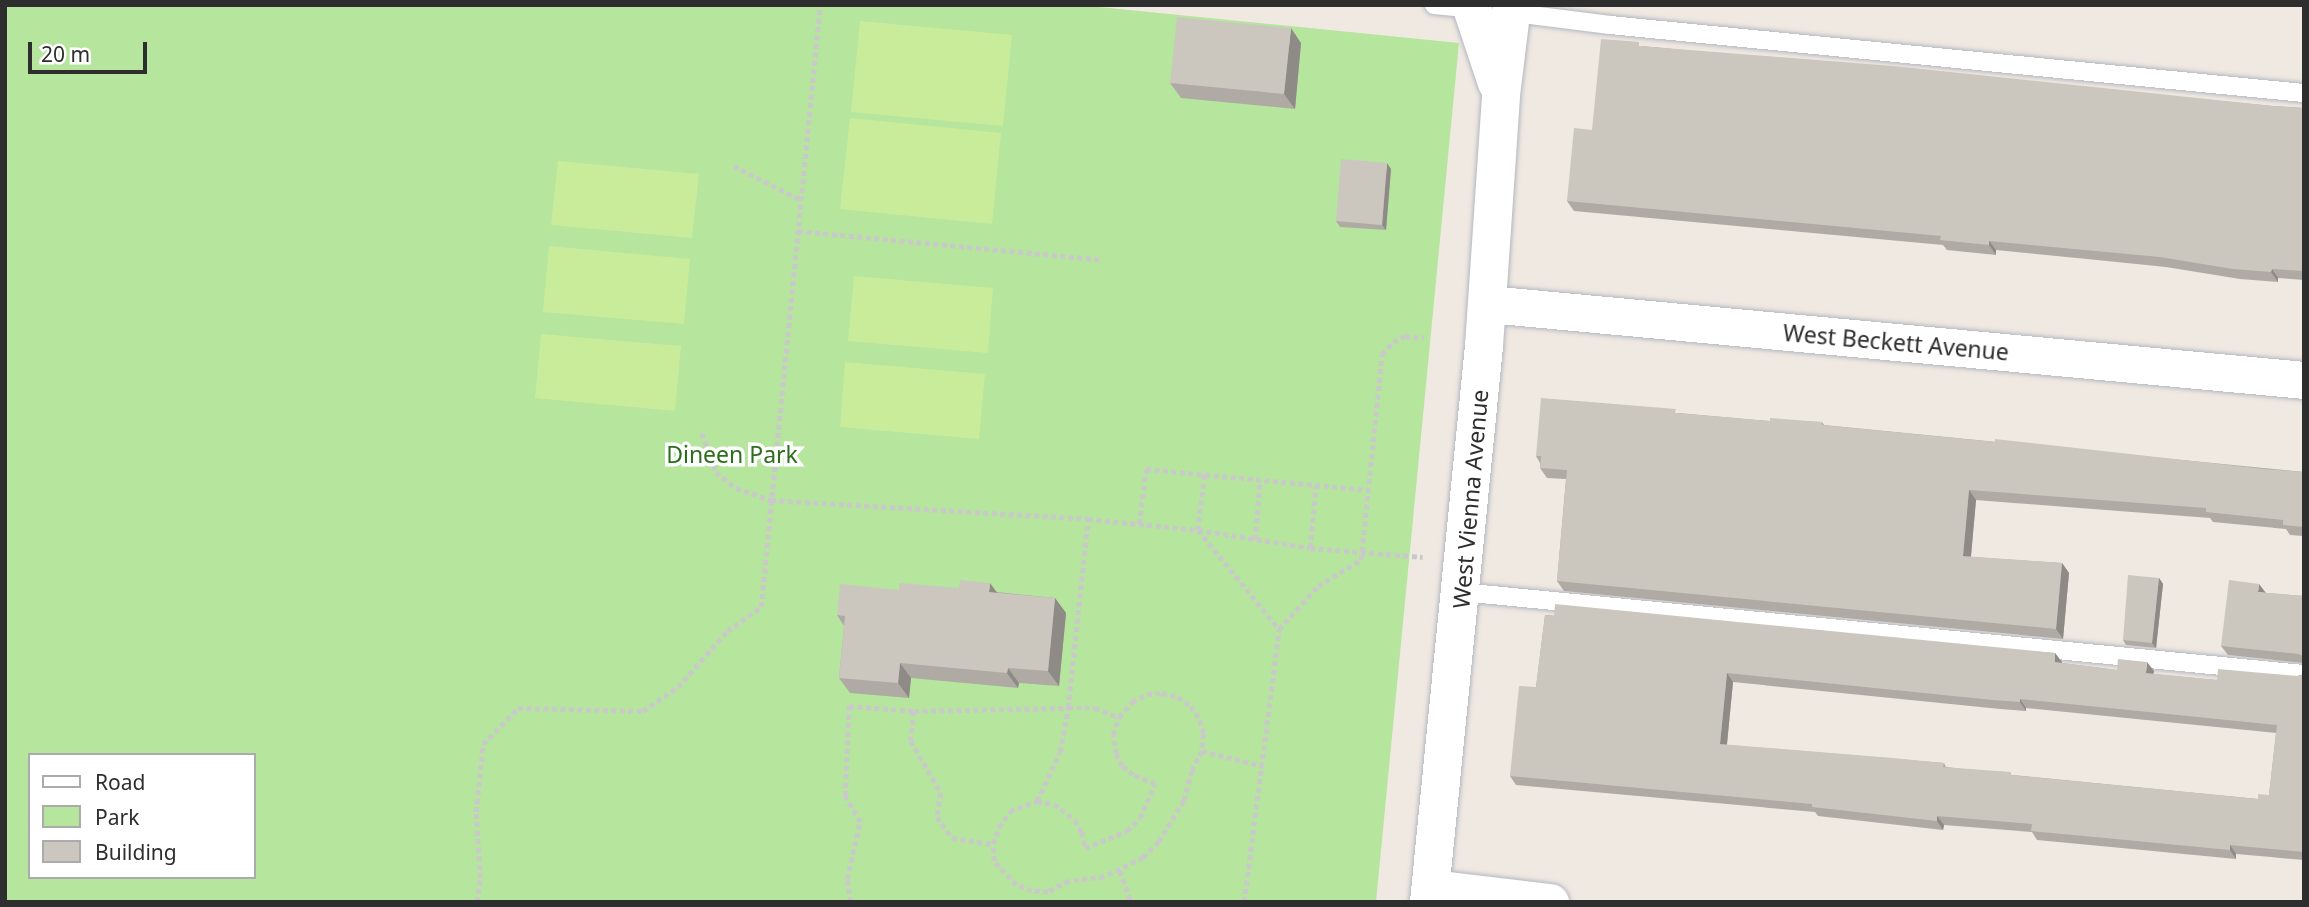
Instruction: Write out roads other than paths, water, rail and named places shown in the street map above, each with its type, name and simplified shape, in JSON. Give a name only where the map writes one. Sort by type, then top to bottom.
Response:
[{"type":"street","name":"West Vienna Avenue","points":[[1472,7],[1502,95]]},
{"type":"street","name":"West Vienna Avenue","points":[[1430,895],[1488,304],[1502,95],[1512,9]]},
{"type":"street","name":"West Beckett Avenue","points":[[1488,304],[2304,380]]},
{"type":"street","points":[[1430,895],[1550,902]]},
{"type":"lane","points":[[1434,5],[1512,9],[1610,25],[2304,93]]},
{"type":"lane","points":[[1462,576],[2304,674]]},
{"type":"park label","name":"Dineen Park","points":[[732,454]]}]
